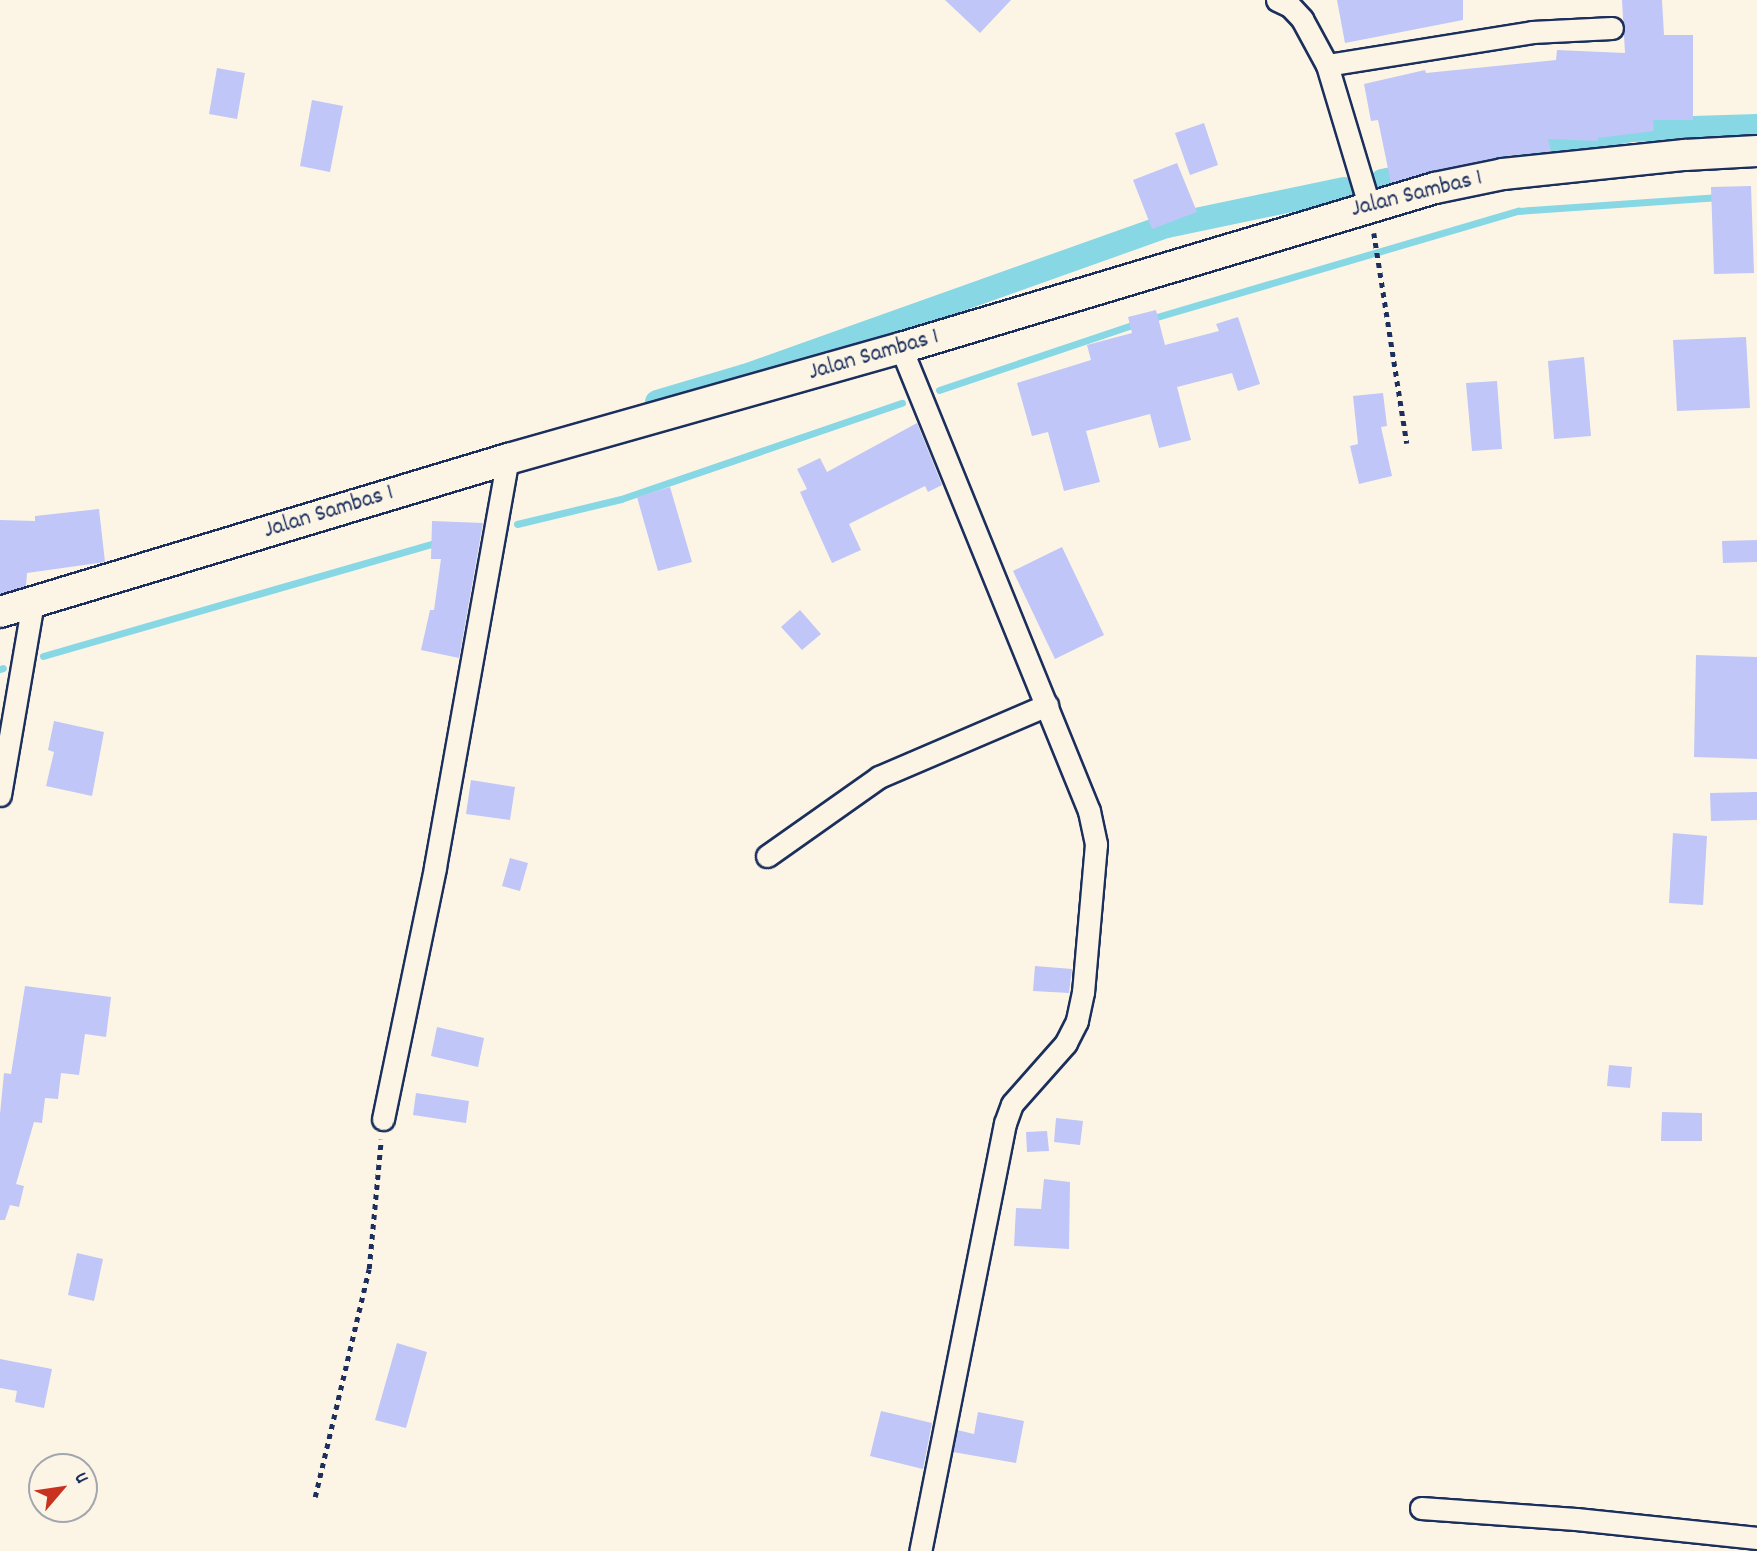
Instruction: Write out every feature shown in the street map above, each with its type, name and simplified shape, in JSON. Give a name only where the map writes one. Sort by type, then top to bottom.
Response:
[{"type":"street","points":[[1277,0],[1290,6],[1302,19],[1327,65],[1369,205]]},
{"type":"street","points":[[1327,65],[1532,32],[1612,28]]},
{"type":"street","points":[[1757,151],[1757,169]]},
{"type":"street","name":"Jalan Sambas 1","points":[[0,612],[508,459],[901,348],[1369,205],[1503,174],[1685,155],[1757,151]]},
{"type":"street","points":[[901,348],[1089,811],[1096,844],[1083,992],[1072,1035],[1023,1089],[1012,1104],[1005,1123],[920,1551]]},
{"type":"street","points":[[383,1119],[435,867],[508,459]]},
{"type":"street","points":[[0,795],[33,602]]},
{"type":"street","points":[[767,856],[879,778],[1046,705]]},
{"type":"street","points":[[1421,1508],[1577,1519],[1757,1538]]},
{"type":"path","points":[[1369,205],[1407,443]]},
{"type":"path","points":[[316,1497],[369,1269],[383,1119]]},
{"type":"building","points":[[945,0],[1011,0],[980,33]]},
{"type":"building","points":[[1337,0],[1463,0],[1463,20],[1345,43]]},
{"type":"building","points":[[1622,0],[1662,0],[1664,35],[1693,35],[1693,120],[1653,120],[1654,131],[1598,138],[1598,141],[1548,139],[1551,151],[1499,157],[1391,183],[1378,120],[1371,121],[1364,84],[1425,70],[1426,73],[1556,60],[1557,50],[1625,53]]},
{"type":"building","points":[[217,68],[245,73],[237,119],[209,114]]},
{"type":"building","points":[[312,100],[343,106],[330,172],[300,166]]},
{"type":"building","points":[[1204,123],[1218,165],[1190,175],[1175,133]]},
{"type":"building","points":[[1177,163],[1197,212],[1152,229],[1133,180]]},
{"type":"building","points":[[1751,186],[1754,273],[1714,274],[1711,187]]},
{"type":"building","points":[[1156,310],[1165,345],[1219,331],[1216,324],[1238,317],[1260,384],[1238,391],[1232,373],[1177,387],[1191,440],[1159,448],[1150,414],[1086,431],[1100,482],[1064,491],[1048,432],[1032,436],[1017,383],[1091,360],[1087,345],[1132,333],[1128,317]]},
{"type":"building","points":[[1746,337],[1750,408],[1677,411],[1673,340]]},
{"type":"building","points":[[1584,357],[1591,436],[1554,439],[1548,361]]},
{"type":"building","points":[[1497,381],[1502,449],[1472,451],[1466,383]]},
{"type":"building","points":[[1383,393],[1387,426],[1381,427],[1392,476],[1359,484],[1350,446],[1358,444],[1353,396]]},
{"type":"building","points":[[917,423],[942,485],[928,492],[925,486],[849,524],[861,550],[832,563],[800,492],[807,489],[797,469],[820,458],[827,472]]},
{"type":"building","points":[[670,487],[692,562],[658,571],[637,497]]},
{"type":"building","points":[[99,509],[105,562],[27,573],[26,586],[0,594],[0,520],[35,521],[35,516]]},
{"type":"building","points":[[432,521],[483,523],[459,658],[421,650],[430,610],[434,610],[441,559],[431,559]]},
{"type":"building","points":[[1757,540],[1757,562],[1723,563],[1722,541]]},
{"type":"building","points":[[1062,547],[1104,635],[1055,659],[1013,571]]},
{"type":"building","points":[[800,610],[821,634],[802,650],[781,627]]},
{"type":"building","points":[[1696,655],[1757,657],[1757,759],[1694,757]]},
{"type":"building","points":[[54,721],[104,732],[92,796],[46,786],[54,752],[48,750]]},
{"type":"building","points":[[471,780],[515,787],[510,820],[466,814]]},
{"type":"building","points":[[1757,792],[1757,820],[1711,821],[1710,793]]},
{"type":"building","points":[[1673,833],[1707,836],[1703,905],[1669,903]]},
{"type":"building","points":[[510,858],[528,863],[520,891],[502,886]]},
{"type":"building","points":[[1035,966],[1072,969],[1069,993],[1033,991]]},
{"type":"building","points":[[25,986],[111,997],[106,1037],[85,1034],[79,1075],[61,1073],[58,1099],[45,1098],[42,1123],[34,1122],[16,1184],[24,1186],[19,1207],[10,1205],[5,1220],[0,1220],[0,1114],[4,1073],[11,1074]]},
{"type":"building","points":[[437,1027],[484,1038],[478,1067],[431,1056]]},
{"type":"building","points":[[1609,1065],[1632,1067],[1630,1088],[1607,1086]]},
{"type":"building","points":[[416,1093],[469,1101],[466,1123],[413,1115]]},
{"type":"building","points":[[1662,1112],[1702,1113],[1702,1141],[1661,1141]]},
{"type":"building","points":[[1056,1118],[1083,1121],[1080,1145],[1054,1142]]},
{"type":"building","points":[[1047,1131],[1049,1151],[1027,1152],[1026,1132]]},
{"type":"building","points":[[1044,1179],[1070,1182],[1069,1249],[1014,1246],[1016,1208],[1041,1209]]},
{"type":"building","points":[[77,1253],[103,1259],[94,1301],[68,1295]]},
{"type":"building","points":[[397,1343],[427,1352],[406,1428],[375,1420]]},
{"type":"building","points":[[0,1359],[52,1369],[44,1408],[15,1402],[17,1391],[0,1388]]},
{"type":"building","points":[[881,1411],[932,1423],[923,1469],[870,1456]]},
{"type":"building","points":[[978,1412],[1024,1421],[1016,1463],[953,1452],[957,1430],[974,1434]]},
{"type":"waterway","points":[[1382,181],[1630,130],[1757,126]]},
{"type":"waterway","points":[[657,402],[745,376],[1167,226],[1344,189]]},
{"type":"waterway","points":[[1150,319],[1518,211],[1720,197]]},
{"type":"waterway","points":[[939,390],[1138,323]]},
{"type":"waterway","points":[[517,524],[621,499],[902,403]]},
{"type":"waterway","points":[[43,656],[438,542]]}]
